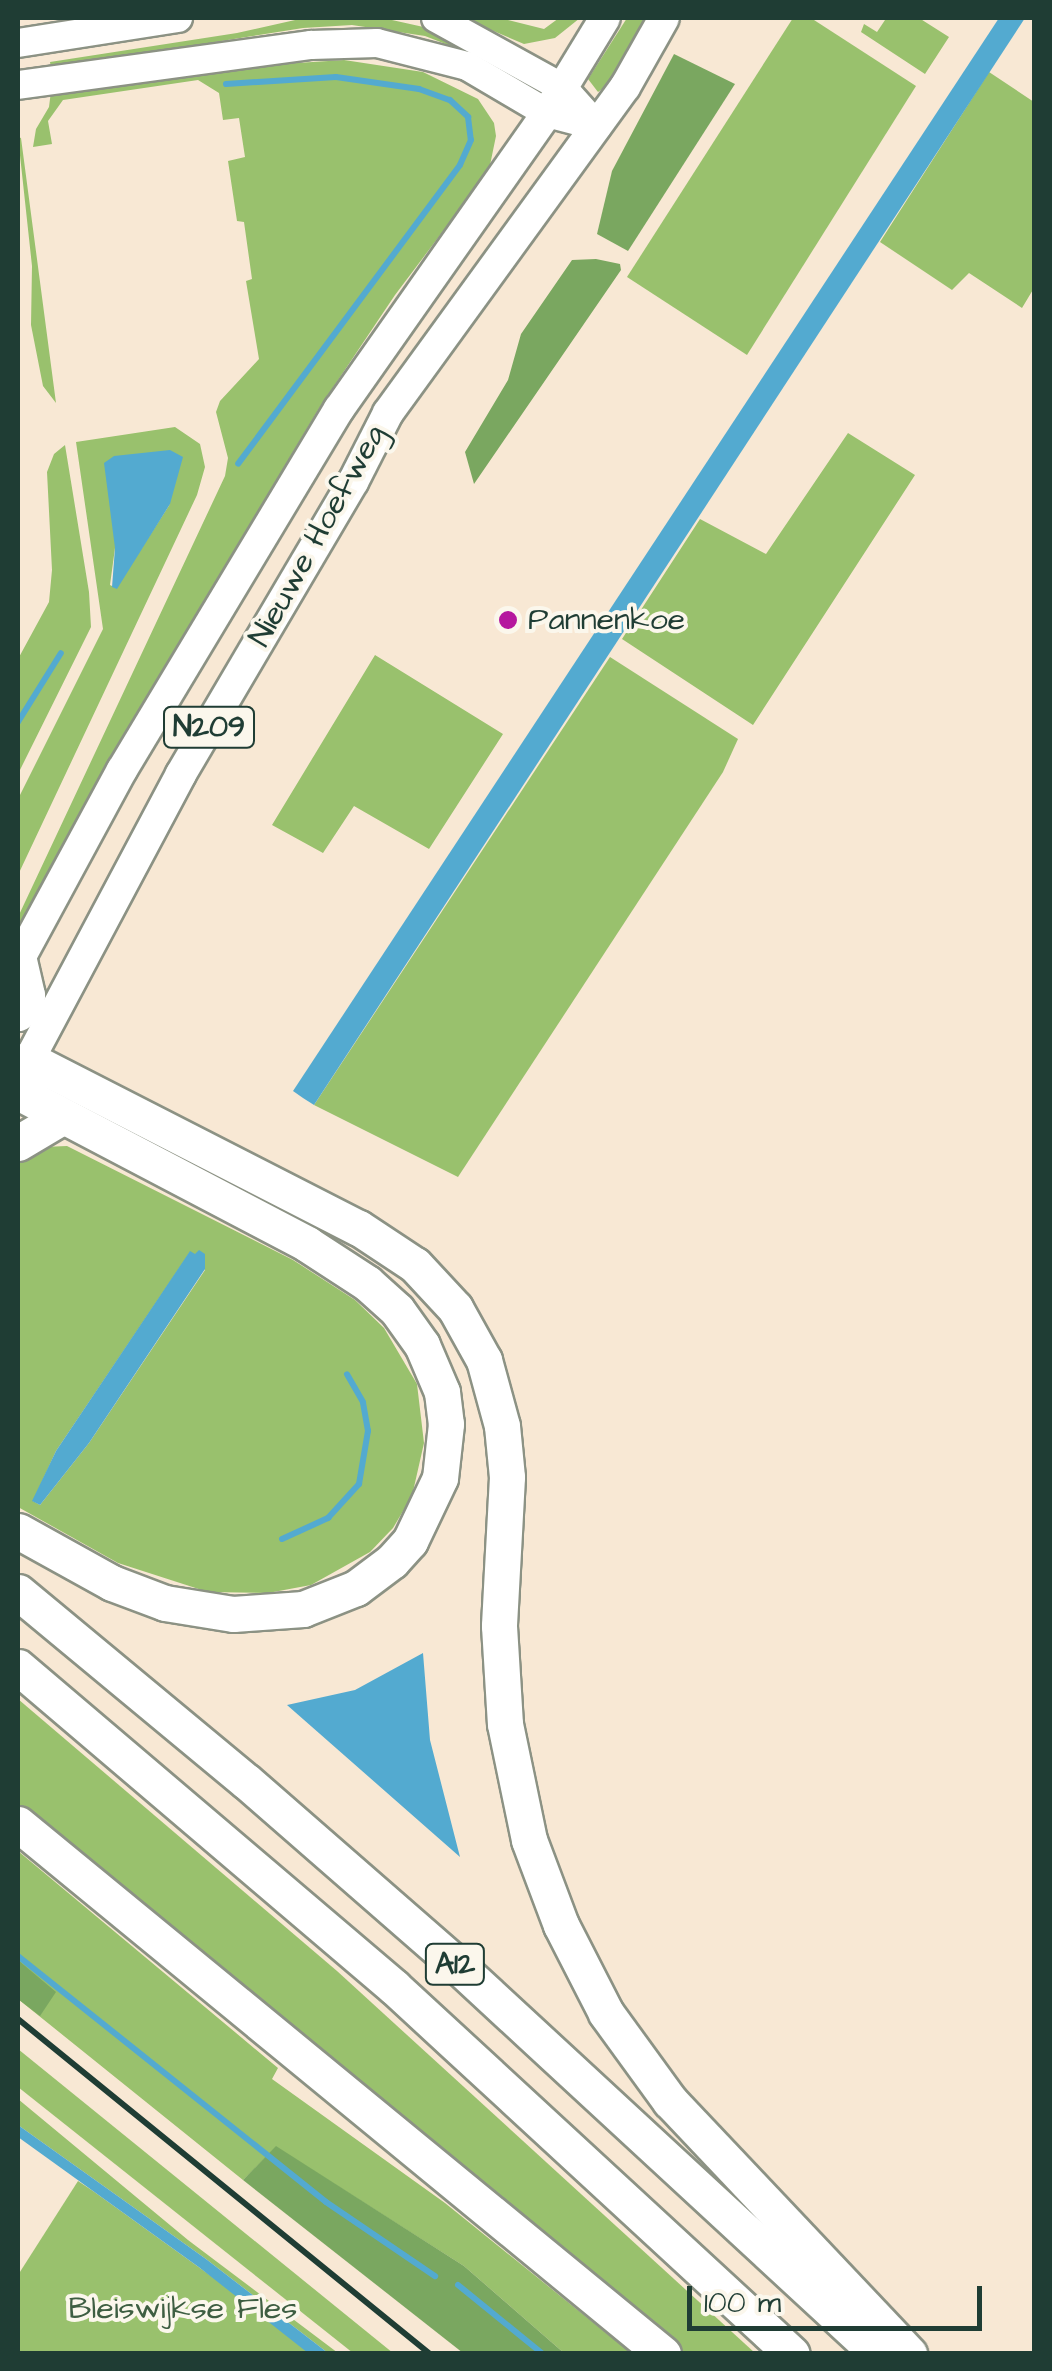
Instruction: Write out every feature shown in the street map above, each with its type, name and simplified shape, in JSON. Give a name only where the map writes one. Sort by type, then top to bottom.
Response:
[{"type":"highway","name":"N209","points":[[20,957],[31,1011]]},
{"type":"highway","points":[[18,1531],[112,1584],[164,1602],[233,1614],[303,1610],[356,1588],[401,1552],[426,1514],[445,1458],[446,1424],[438,1380],[418,1338],[384,1297],[306,1244],[60,1118],[20,1074]]},
{"type":"highway","points":[[20,1074],[377,1238],[424,1272],[455,1308],[484,1360],[502,1426],[507,1477],[499,1626],[505,1724],[526,1829],[561,1925],[606,2012],[654,2082],[909,2354]]},
{"type":"highway","points":[[18,1143],[60,1118]]},
{"type":"highway","name":"A12","points":[[18,1592],[246,1781],[432,1943],[878,2354]]},
{"type":"highway","name":"A12","points":[[18,1667],[379,1974],[792,2354]]},
{"type":"highway","points":[[18,1824],[663,2354]]},
{"type":"main road","name":"Nieuwe Hoefweg","points":[[20,957],[122,770],[339,409],[555,100],[606,18]]},
{"type":"main road","name":"Nieuwe Hoefweg","points":[[20,1074],[31,1011],[74,976],[181,774],[353,482],[388,413],[598,126],[664,18]]},
{"type":"street","points":[[18,43],[178,18]]},
{"type":"street","points":[[436,18],[598,126]]},
{"type":"street","points":[[18,85],[310,45],[378,43],[467,66],[555,100]]},
{"type":"green space","points":[[304,18],[383,18],[428,28],[535,83],[531,87],[479,57],[425,36],[352,25],[303,28],[51,68],[50,62],[237,33]]},
{"type":"green space","points":[[463,18],[500,18],[544,29],[559,18],[580,18],[555,38],[524,44]]},
{"type":"green space","points":[[627,18],[650,18],[615,80],[598,92],[588,79]]},
{"type":"green space","points":[[793,18],[814,20],[916,86],[747,355],[627,277]]},
{"type":"green space","points":[[882,18],[919,18],[949,37],[925,74],[861,32],[864,24],[877,32],[885,20]]},
{"type":"green space","points":[[674,54],[735,84],[628,251],[597,234],[612,171]]},
{"type":"green space","points":[[344,60],[423,72],[478,99],[494,123],[496,136],[489,170],[395,295],[318,410],[99,779],[18,928],[18,917],[225,476],[228,458],[216,412],[220,401],[259,359],[246,281],[252,279],[244,222],[237,221],[228,161],[245,157],[239,118],[223,120],[219,93],[198,80],[63,100],[48,121],[52,144],[33,147],[36,129],[49,107],[51,91],[216,68]]},
{"type":"green space","points":[[989,72],[1034,102],[1034,288],[1022,308],[969,273],[952,290],[880,242]]},
{"type":"green space","points":[[18,137],[56,403],[43,386],[31,325],[32,266]]},
{"type":"green space","points":[[572,260],[620,264],[621,270],[474,484],[465,452],[508,380],[521,334]]},
{"type":"green space","points":[[175,427],[200,444],[205,467],[197,495],[18,875],[18,799],[103,629],[76,442]],"holes":[[[170,504],[116,588],[110,585],[115,548]]]},
{"type":"green space","points":[[848,433],[915,475],[753,725],[622,639],[700,519],[766,554]]},
{"type":"green space","points":[[65,445],[91,627],[18,774],[18,659],[49,602],[52,570],[47,472],[54,454]]},
{"type":"green space","points":[[375,655],[503,734],[429,849],[354,806],[323,853],[272,825]]},
{"type":"green space","points":[[610,657],[738,739],[723,772],[458,1177],[314,1105]]},
{"type":"green space","points":[[67,1146],[293,1260],[355,1300],[384,1328],[417,1384],[424,1443],[412,1496],[393,1528],[370,1552],[311,1585],[268,1593],[208,1592],[118,1563],[18,1507],[18,1163],[43,1147]],"holes":[[[190,1252],[205,1270],[89,1443],[40,1505],[33,1501],[56,1451]]]},
{"type":"green space","points":[[18,1699],[337,1971],[755,2353],[681,2353],[18,1808]]},
{"type":"green space","points":[[18,1851],[278,2068],[272,2079],[445,2203],[631,2353],[564,2353],[464,2266],[276,2147],[243,2180],[18,1999]]},
{"type":"green space","points":[[18,1960],[56,1992],[40,2016],[18,1999]]},
{"type":"green space","points":[[18,2049],[393,2353],[353,2353],[18,2087]]},
{"type":"green space","points":[[18,2099],[188,2240],[338,2353],[328,2353],[206,2259],[18,2125]]},
{"type":"green space","points":[[276,2146],[464,2266],[564,2353],[463,2353],[243,2180]]},
{"type":"green space","name":"Bleiswijkse Fles","points":[[78,2181],[318,2353],[18,2353],[18,2275]]},
{"type":"water","points":[[999,18],[1025,18],[314,1105],[303,1098],[293,1091]]},
{"type":"water","points":[[170,450],[183,457],[170,504],[117,589],[112,587],[115,548],[104,463],[114,456]]},
{"type":"water","points":[[199,1250],[205,1254],[205,1269],[89,1443],[40,1505],[32,1501],[56,1451],[190,1251],[195,1254]]},
{"type":"water","points":[[423,1653],[430,1740],[460,1857],[287,1705],[355,1690]]},
{"type":"water","points":[[18,2125],[206,2259],[328,2353],[308,2353],[200,2268],[18,2137]]},
{"type":"waterway","points":[[226,84],[336,77],[419,89],[450,100],[468,117],[471,140],[460,165],[238,464]]},
{"type":"waterway","points":[[18,722],[61,653]]},
{"type":"waterway","points":[[282,1539],[328,1518],[359,1484],[368,1431],[363,1402],[347,1374]]},
{"type":"waterway","points":[[18,1956],[326,2202],[435,2276]]},
{"type":"waterway","points":[[458,2285],[543,2354]]},
{"type":"railway","points":[[18,2019],[430,2354]]},
{"type":"place","name":"Pannenkoe","points":[[508,620]]}]
